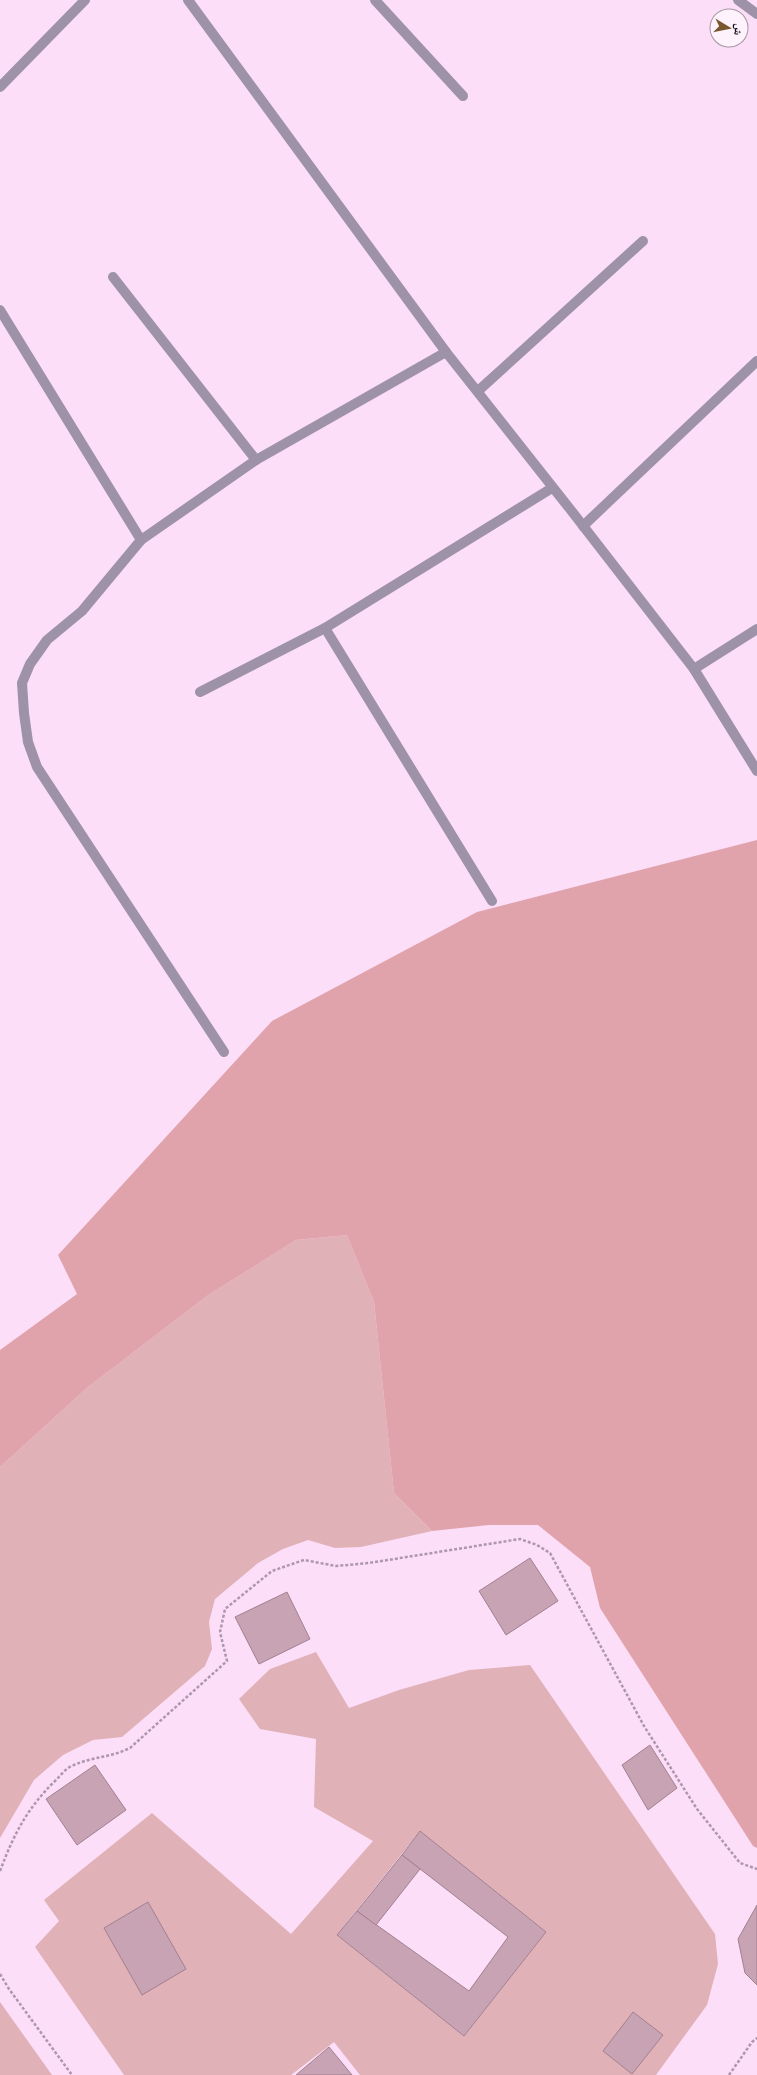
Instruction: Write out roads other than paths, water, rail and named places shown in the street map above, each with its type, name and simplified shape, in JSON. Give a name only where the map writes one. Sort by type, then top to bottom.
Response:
[{"type":"street","points":[[0,87],[86,0]]},
{"type":"street","points":[[188,0],[446,352],[694,669],[757,771]]},
{"type":"street","points":[[375,0],[463,96]]},
{"type":"street","points":[[738,0],[757,14]]},
{"type":"street","points":[[478,391],[643,241]]},
{"type":"street","points":[[112,277],[256,460]]},
{"type":"street","points":[[0,310],[140,540]]},
{"type":"street","points":[[224,1052],[36,767],[26,728],[22,683],[30,664],[48,640],[82,611],[140,540],[256,460],[446,352]]},
{"type":"street","points":[[583,526],[757,361]]},
{"type":"street","points":[[200,692],[326,628],[552,488]]},
{"type":"street","points":[[326,628],[492,901]]},
{"type":"street","points":[[694,669],[757,629]]}]
